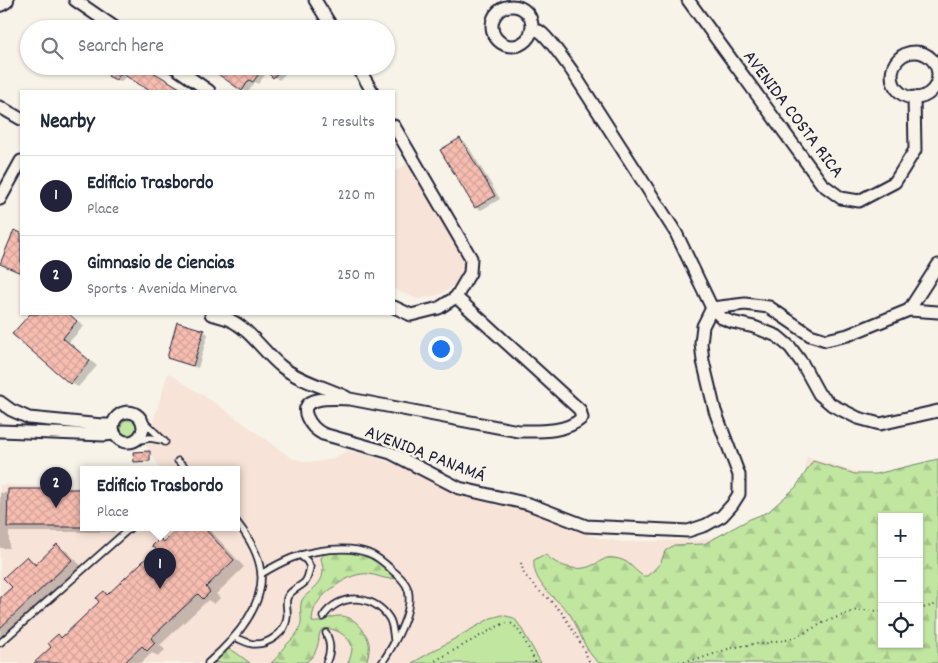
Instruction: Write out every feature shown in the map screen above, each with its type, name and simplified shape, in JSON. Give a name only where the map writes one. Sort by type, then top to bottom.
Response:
[{"type":"street","points":[[0,3],[5,0]]},
{"type":"street","points":[[75,0],[104,20]]},
{"type":"street","points":[[315,0],[327,20]]},
{"type":"street","name":"AVENIDA COSTA RICA","points":[[688,0],[822,184],[841,198],[860,201],[894,182],[915,150],[914,97]]},
{"type":"street","points":[[531,30],[539,31],[544,35],[572,71],[676,233],[712,308],[722,318],[754,327],[776,336],[790,347],[819,394],[832,404],[858,418],[880,424],[938,411]]},
{"type":"street","points":[[910,52],[918,52],[926,54],[931,59],[935,65],[937,79],[935,86],[930,92],[924,96],[914,97],[902,94],[896,89],[892,74],[897,60],[910,52]]},
{"type":"street","points":[[186,75],[209,90]]},
{"type":"street","points":[[362,75],[371,90]]},
{"type":"street","points":[[0,107],[20,118]]},
{"type":"street","points":[[395,128],[471,258],[470,273],[456,297],[439,308],[411,315],[395,307]]},
{"type":"street","points":[[0,199],[20,164]]},
{"type":"street","points":[[909,310],[938,265]]},
{"type":"street","name":"AVENIDA PANAMÁ","points":[[456,297],[580,410],[582,418],[574,425],[560,429],[518,431],[350,399],[318,399],[308,404],[306,409],[306,414],[314,428],[323,434],[391,453],[459,488],[529,504],[586,526],[688,531],[706,525],[722,516],[739,494],[739,475],[715,411],[702,361],[701,343],[703,326],[712,308]]},
{"type":"street","points":[[712,308],[745,304],[769,307],[810,335],[826,340],[848,335],[909,310],[938,312]]},
{"type":"street","points":[[214,315],[230,320],[246,331],[283,368],[305,380],[350,399]]},
{"type":"street","points":[[0,402],[11,410],[30,418],[102,425],[114,429]]},
{"type":"street","points":[[126,412],[140,418],[143,425],[141,436],[134,441],[124,442],[119,440],[114,429],[118,416],[126,412]]},
{"type":"street","points":[[0,432],[104,435],[114,429]]},
{"type":"lane","points":[[134,441],[150,438],[165,442],[140,418]]},
{"type":"lane","points":[[180,466],[178,461],[184,466]]},
{"type":"lane","points":[[208,663],[234,637],[247,620],[256,602],[260,586],[261,574],[258,561],[251,544],[240,528]]},
{"type":"lane","points":[[0,643],[127,531]]},
{"type":"lane","points":[[261,574],[300,555],[327,550],[356,550],[368,553],[390,567],[407,586],[410,599],[406,615],[382,663]]},
{"type":"lane","points":[[234,637],[256,644],[270,640],[282,631],[286,625],[286,603],[288,596],[292,590],[305,582],[309,575],[310,567],[307,561],[300,555]]},
{"type":"lane","points":[[322,616],[332,606],[346,599],[354,598],[368,601],[380,608],[390,619],[394,641]]},
{"type":"lane","points":[[326,633],[330,647],[330,655],[326,663]]},
{"type":"path","points":[[520,563],[524,574],[534,586],[547,596],[562,612],[574,630],[590,663]]},
{"type":"path","points":[[923,608],[938,604]]},
{"type":"path","points":[[669,663],[699,659],[731,648],[786,640],[856,610],[878,611]]},
{"type":"path","points":[[431,663],[507,623],[513,624],[518,629],[536,663]]},
{"type":"shaded area","points":[[407,164],[460,248],[464,266],[455,285],[439,295],[417,299],[395,289],[395,171]]},
{"type":"shaded area","points":[[168,373],[224,409],[291,458],[306,462],[318,462],[331,459],[347,451],[361,453],[397,465],[434,484],[465,496],[498,506],[537,511],[589,535],[623,542],[699,540],[718,536],[804,492],[806,457],[882,479],[938,462],[938,663],[0,663],[0,485],[80,487],[80,531],[240,531],[240,466],[158,466],[146,446]]},
{"type":"green space","points":[[131,418],[138,421],[141,428],[138,435],[131,438],[124,435],[121,428],[124,421]]},
{"type":"green space","points":[[938,459],[938,663],[599,663],[586,647],[571,616],[543,587],[535,571],[534,560],[546,555],[562,565],[574,568],[587,567],[611,558],[619,559],[643,576],[647,576],[661,562],[665,551],[674,545],[704,544],[750,519],[768,512],[796,487],[813,461],[855,474],[876,474]]},
{"type":"green space","points":[[327,550],[369,553],[399,576],[391,579],[367,574],[356,575],[342,581],[329,591],[315,607],[312,622],[344,616],[362,628],[369,643],[366,663],[348,663],[352,651],[351,644],[340,632],[325,629],[320,632],[315,652],[306,662],[271,663],[300,628],[302,600],[322,577],[321,558]]},
{"type":"green space","points":[[502,615],[514,618],[541,663],[412,663],[491,618]]},
{"type":"green space","points":[[225,647],[250,663],[214,663],[216,656]]},
{"type":"building","points":[[109,75],[120,75],[116,80]]},
{"type":"building","points":[[124,75],[158,75],[183,90],[148,90]]},
{"type":"building","points":[[219,75],[258,75],[253,82],[249,80],[243,90]]},
{"type":"building","points":[[460,138],[495,196],[475,208],[440,150]]},
{"type":"building","points":[[14,230],[20,233],[20,273],[0,264]]},
{"type":"building","points":[[29,315],[70,315],[77,321],[63,338],[90,361],[70,384],[12,334]]},
{"type":"building","points":[[177,322],[204,330],[193,366],[167,358]]},
{"type":"building","points":[[150,451],[150,461],[134,462],[133,452]]},
{"type":"building","points":[[8,489],[80,489],[80,527],[7,527]]},
{"type":"building","points":[[176,531],[207,531],[234,560],[206,587],[210,592],[203,599],[198,594],[151,638],[155,643],[147,651],[142,646],[124,663],[34,663],[51,647],[48,643],[58,634],[61,638],[99,602],[96,598],[104,591],[107,595],[156,549],[152,546],[160,538],[164,542]]},
{"type":"building","points":[[57,544],[72,560],[0,628],[0,598],[12,587],[3,578],[27,556],[35,565]]},
{"type":"place","name":"Gimnasio de Ciencias","points":[[56,508]]},
{"type":"place","name":"Edificio Trasbordo","points":[[160,589]]}]
